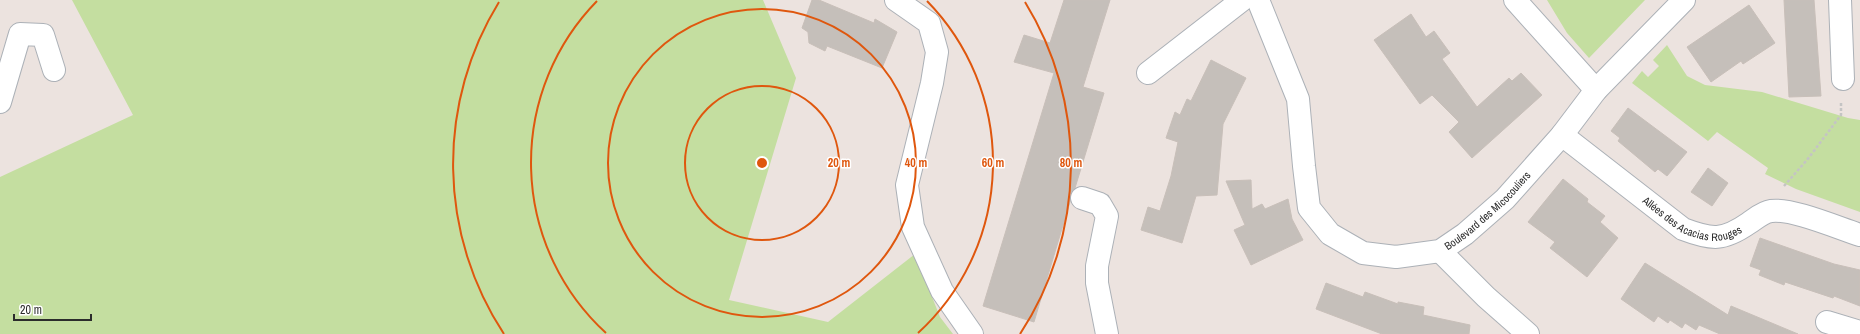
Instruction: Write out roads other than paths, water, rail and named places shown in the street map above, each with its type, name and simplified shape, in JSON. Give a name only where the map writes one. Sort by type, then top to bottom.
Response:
[{"type":"street","points":[[896,0],[929,23],[937,52],[932,83],[908,184],[913,226],[942,291],[972,334]]},
{"type":"street","points":[[1148,73],[1242,0]]},
{"type":"street","name":"Boulevard des Micocouliers","points":[[1258,0],[1298,99],[1309,208],[1330,234],[1363,253],[1396,257],[1440,251],[1465,234],[1505,199],[1562,135],[1596,90],[1684,0]]},
{"type":"street","points":[[1515,0],[1596,90]]},
{"type":"street","points":[[1840,0],[1842,79]]},
{"type":"street","points":[[0,102],[20,34],[43,35],[54,70]]},
{"type":"street","name":"Allées des Acacias Rouges","points":[[1562,135],[1683,229],[1705,237],[1722,237],[1740,229],[1757,217],[1770,211],[1793,214],[1860,235]]},
{"type":"street","points":[[1082,198],[1100,204],[1107,216],[1097,266],[1097,283],[1107,334]]},
{"type":"street","points":[[1440,251],[1486,297],[1528,334]]},
{"type":"street","points":[[1827,322],[1860,332]]}]
